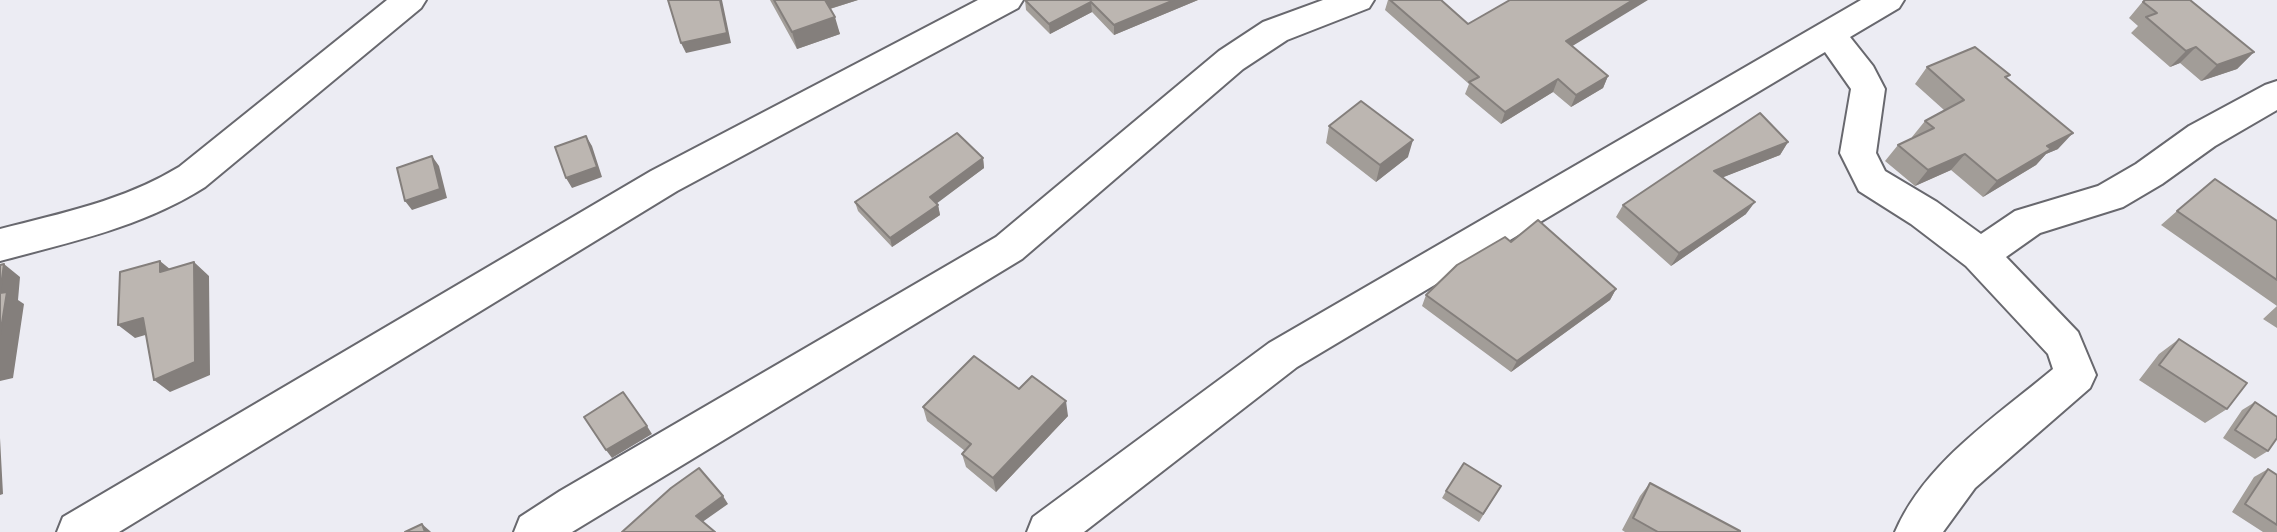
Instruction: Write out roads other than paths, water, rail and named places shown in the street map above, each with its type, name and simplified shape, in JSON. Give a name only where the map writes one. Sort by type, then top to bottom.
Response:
[{"type":"street","points":[[0,245],[139,206],[170,192],[409,0]]},
{"type":"street","points":[[79,532],[664,181],[1006,0]]},
{"type":"street","points":[[536,532],[575,505],[1009,247],[1231,60],[1275,31],[1357,0]]},
{"type":"street","points":[[1049,532],[1283,355],[1887,0]]},
{"type":"street","points":[[1830,35],[1861,75],[1868,89],[1858,153],[1872,181],[1924,213],[1980,256],[2064,344],[2076,375],[1960,474],[1917,532]]},
{"type":"street","points":[[1980,256],[2028,222],[2110,197],[2149,174],[2202,136],[2277,94]]}]
